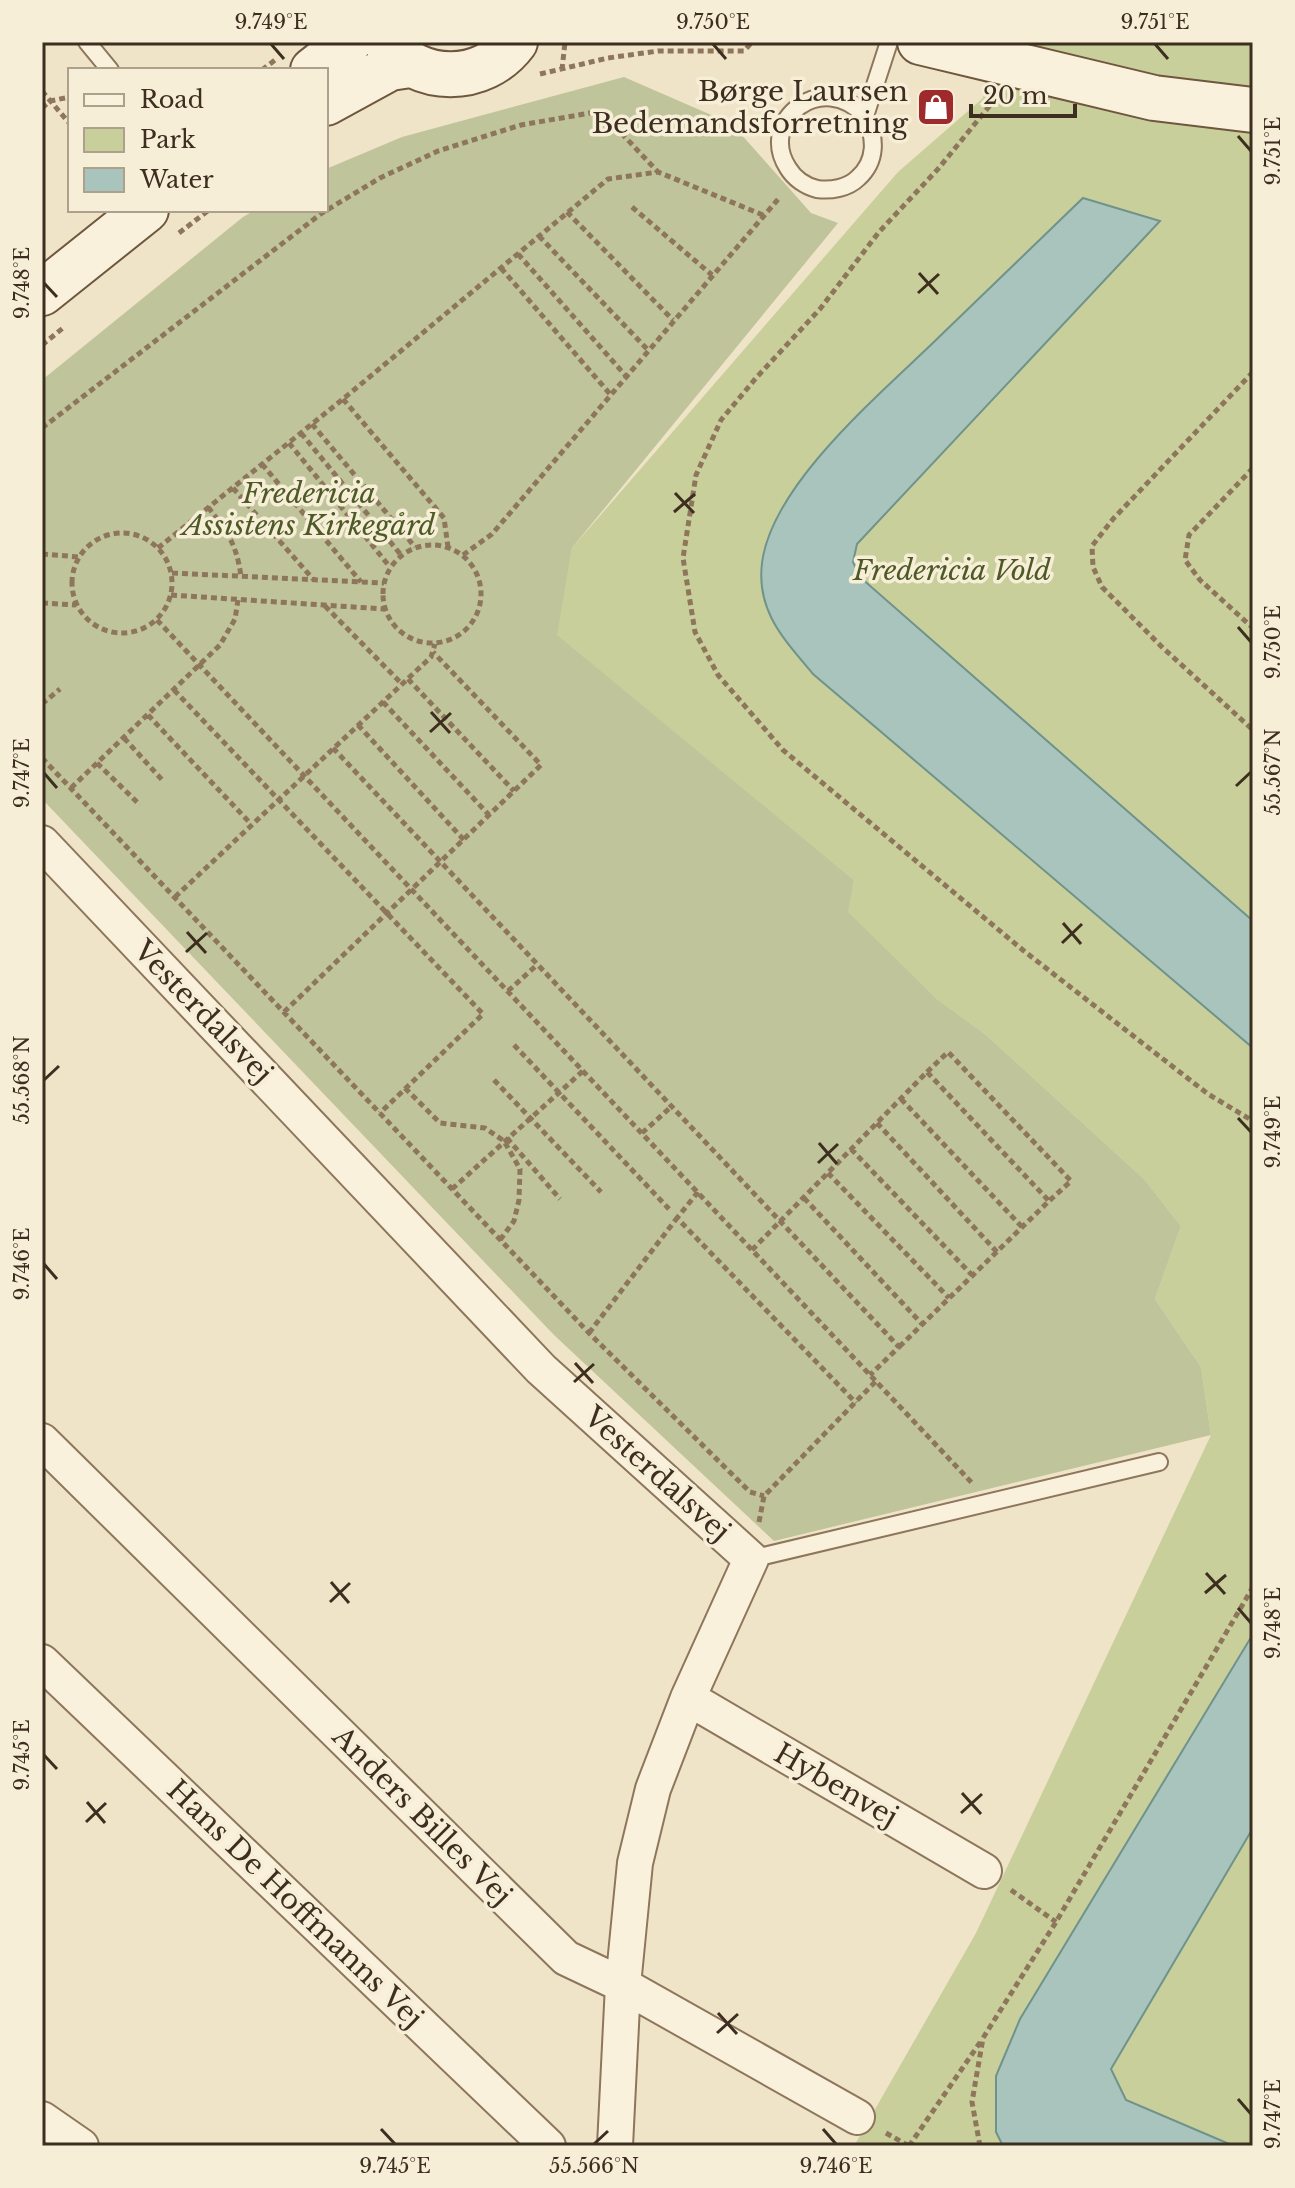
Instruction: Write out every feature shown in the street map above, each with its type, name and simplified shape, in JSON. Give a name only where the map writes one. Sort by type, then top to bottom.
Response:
[{"type":"street","points":[[316,68],[349,42]]},
{"type":"street","points":[[328,102],[390,68],[398,53],[434,74],[460,75],[485,68],[507,53],[515,42]]},
{"type":"street","points":[[920,42],[1154,98],[1253,110]]},
{"type":"street","points":[[42,293],[143,212]]},
{"type":"street","name":"Vesterdalsvej","points":[[42,843],[541,1369],[751,1559],[688,1698],[653,1789],[635,1863],[623,1985],[615,2146]]},
{"type":"street","name":"Anders Billes Vej","points":[[42,1441],[564,1956],[623,1985],[857,2117]]},
{"type":"street","name":"Hans De Hoffmanns Vej","points":[[42,1662],[548,2146]]},
{"type":"street","name":"Hybenvej","points":[[688,1698],[984,1871]]},
{"type":"street","points":[[42,2119],[81,2146]]},
{"type":"lane","points":[[87,42],[108,68]]},
{"type":"lane","points":[[865,116],[889,42]]},
{"type":"lane","points":[[821,97],[836,97],[848,101],[865,116],[874,141],[868,166],[860,176],[843,187],[828,190],[811,187],[797,179],[785,162],[781,140],[790,114],[800,105],[821,97]]},
{"type":"lane","points":[[751,1559],[1159,1462]]},
{"type":"path","points":[[565,42],[562,70],[608,58],[658,51],[744,51],[752,42]]},
{"type":"path","points":[[1018,67],[938,169],[879,232],[820,309],[721,420],[696,475],[683,558],[695,632],[718,675],[783,750],[1024,951],[1208,1094],[1253,1121]]},
{"type":"path","points":[[42,91],[68,122]]},
{"type":"path","points":[[42,108],[50,101],[68,97]]},
{"type":"path","points":[[328,209],[380,178],[438,151],[521,125],[590,113],[609,120],[658,172],[763,215]]},
{"type":"path","points":[[158,548],[608,179],[658,172]]},
{"type":"path","points":[[463,555],[492,534],[797,179]]},
{"type":"path","points":[[632,207],[712,275]]},
{"type":"path","points":[[42,428],[324,212]]},
{"type":"path","points":[[567,212],[673,320]]},
{"type":"path","points":[[539,236],[648,350]]},
{"type":"path","points":[[518,254],[626,376]]},
{"type":"path","points":[[501,268],[611,395]]},
{"type":"path","points":[[1253,372],[1113,519],[1092,546],[1093,567],[1102,587],[1253,730]]},
{"type":"path","points":[[343,399],[444,518],[448,547]]},
{"type":"path","points":[[312,424],[415,547]]},
{"type":"path","points":[[301,433],[401,555]]},
{"type":"path","points":[[289,443],[390,567]]},
{"type":"path","points":[[262,464],[361,582]]},
{"type":"path","points":[[1253,468],[1189,535],[1185,560],[1200,580],[1253,628]]},
{"type":"path","points":[[233,488],[313,579]]},
{"type":"path","points":[[208,507],[237,550],[241,576]]},
{"type":"path","points":[[116,533],[139,535],[158,548],[167,559],[172,573],[171,595],[166,609],[141,631],[122,634],[103,631],[87,620],[76,605],[71,589],[72,572],[79,557],[95,540],[116,533]]},
{"type":"path","points":[[415,547],[448,547],[463,555],[480,580],[480,609],[473,622],[450,641],[435,644],[418,642],[403,635],[384,609],[382,596],[390,567],[401,555],[415,547]]},
{"type":"path","points":[[42,554],[79,557]]},
{"type":"path","points":[[172,573],[384,583]]},
{"type":"path","points":[[171,595],[384,609]]},
{"type":"path","points":[[71,788],[220,645],[235,619],[238,600]]},
{"type":"path","points":[[42,603],[76,605]]},
{"type":"path","points":[[324,605],[514,791]]},
{"type":"path","points":[[157,620],[990,1502]]},
{"type":"path","points":[[175,897],[431,657],[435,644]]},
{"type":"path","points":[[284,1012],[541,765],[433,652]]},
{"type":"path","points":[[42,704],[60,689]]},
{"type":"path","points":[[174,690],[483,1014],[380,1113]]},
{"type":"path","points":[[383,702],[490,815]]},
{"type":"path","points":[[148,715],[251,824]]},
{"type":"path","points":[[358,725],[464,840]]},
{"type":"path","points":[[124,738],[164,782]]},
{"type":"path","points":[[333,748],[899,1347]]},
{"type":"path","points":[[42,758],[589,1333],[750,1492],[764,1496]]},
{"type":"path","points":[[97,763],[140,805]]},
{"type":"path","points":[[508,991],[537,965]]},
{"type":"path","points":[[514,1045],[669,1209]]},
{"type":"path","points":[[752,1250],[948,1052],[1071,1181],[870,1375]]},
{"type":"path","points":[[452,1189],[583,1071]]},
{"type":"path","points":[[927,1072],[1049,1201]]},
{"type":"path","points":[[494,1080],[601,1192]]},
{"type":"path","points":[[405,1088],[440,1123],[485,1128],[505,1140],[560,1199]]},
{"type":"path","points":[[901,1099],[1022,1227]]},
{"type":"path","points":[[642,1133],[671,1107]]},
{"type":"path","points":[[877,1123],[997,1252]]},
{"type":"path","points":[[500,1240],[514,1221],[520,1169],[505,1140]]},
{"type":"path","points":[[851,1149],[972,1275]]},
{"type":"path","points":[[828,1173],[949,1298]]},
{"type":"path","points":[[589,1333],[698,1192]]},
{"type":"path","points":[[804,1198],[922,1324]]},
{"type":"path","points":[[677,1218],[856,1403]]},
{"type":"path","points":[[751,1559],[764,1496],[876,1381]]},
{"type":"path","points":[[909,2146],[983,2038],[1056,1922],[1253,1587]]},
{"type":"path","points":[[984,1871],[1056,1922]]},
{"type":"path","points":[[980,2146],[972,2102],[983,2038]]},
{"type":"green space","name":"Fredericia Vold","points":[[992,42],[1253,42],[1253,2146],[854,2146],[976,1933],[1211,1435],[1201,1367],[1155,1299],[1181,1226],[1144,1179],[985,1034],[937,999],[847,912],[854,880],[556,635],[572,548],[898,172],[983,98]]},
{"type":"green space","name":"Fredericia Assistens Kirkegård","points":[[624,77],[732,124],[811,213],[838,223],[572,548],[557,635],[854,880],[848,912],[937,999],[985,1034],[1144,1179],[1181,1226],[1155,1299],[1201,1367],[1211,1435],[774,1541],[554,1335],[42,799],[42,380],[243,217],[252,212],[328,212],[328,168],[402,137]]},
{"type":"water","points":[[1083,198],[1160,221],[857,544],[853,562],[861,578],[1253,921],[1253,1048],[813,674],[775,624],[764,596],[762,563],[770,533],[786,502],[808,471],[861,412]]},
{"type":"water","points":[[1253,1634],[1253,1828],[1111,2069],[1126,2100],[1234,2146],[1003,2146],[996,2132],[996,2076],[1020,2019]]},
{"type":"place","name":"Børge Laursen Bedemandsforretning","points":[[936,107]]}]
